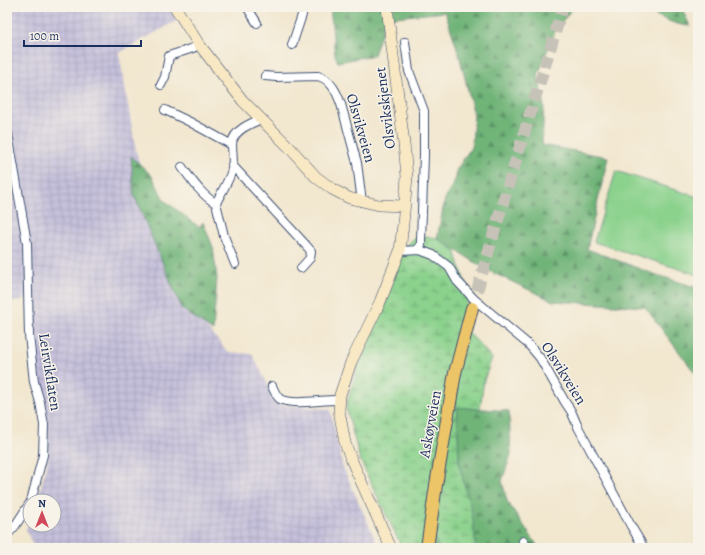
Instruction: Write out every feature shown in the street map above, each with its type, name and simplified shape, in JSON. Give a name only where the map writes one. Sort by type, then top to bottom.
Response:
[{"type":"main road","points":[[176,7],[199,44],[243,101],[290,148],[316,177],[332,189],[349,198],[379,205],[404,206],[404,224],[400,251],[380,302],[351,362],[340,400],[339,410],[345,443],[349,454],[364,491],[391,548]]},
{"type":"main road","name":"Olsvikskjenet","points":[[387,7],[407,177],[404,206]]},
{"type":"main road","name":"Askøyveien","points":[[427,548],[455,373],[472,308]]},
{"type":"street","points":[[247,7],[257,23]]},
{"type":"street","points":[[292,45],[302,15],[302,7]]},
{"type":"street","points":[[405,42],[409,72],[424,111],[421,245],[417,250]]},
{"type":"street","points":[[161,84],[165,77],[169,56],[193,48],[199,44]]},
{"type":"street","name":"Olsvikveien","points":[[265,76],[318,76],[329,82],[338,96],[346,119],[358,163],[362,202]]},
{"type":"street","points":[[166,110],[232,146]]},
{"type":"street","points":[[235,264],[224,236],[216,203],[232,170],[234,154],[232,142],[240,130],[250,123],[262,119]]},
{"type":"street","name":"Leirvikflaten","points":[[7,128],[27,243],[29,335],[34,382],[40,402],[44,424],[43,455],[32,493]]},
{"type":"street","points":[[232,165],[311,251],[310,258],[301,268]]},
{"type":"street","points":[[182,167],[212,202],[216,203]]},
{"type":"street","name":"Olsvikveien","points":[[400,251],[417,250],[433,255],[449,267],[457,281],[474,299],[520,337],[540,358],[571,410],[631,526],[644,548]]},
{"type":"street","points":[[272,386],[280,399],[292,401],[340,400]]},
{"type":"street","name":"Leirvikflaten","points":[[7,535],[22,515]]},
{"type":"shaded area","points":[[7,7],[169,7],[178,20],[119,53],[136,151],[177,293],[228,352],[252,354],[278,404],[330,409],[343,467],[379,548],[34,548],[27,533],[62,533],[62,493],[39,493],[48,461],[48,444],[47,428],[33,345],[31,297],[7,304]]},
{"type":"green space","points":[[330,7],[573,7],[554,33],[538,75],[544,107],[542,145],[608,157],[587,249],[651,273],[698,288],[698,377],[645,307],[553,301],[487,270],[437,238],[445,199],[456,178],[456,171],[472,146],[474,115],[459,54],[445,12],[386,18],[374,55],[338,62],[335,55]]},
{"type":"green space","points":[[642,7],[681,7],[690,26],[684,26],[665,20]]},
{"type":"green space","points":[[131,156],[152,176],[164,200],[199,227],[203,222],[213,247],[217,278],[213,331],[182,309],[134,195]]},
{"type":"green space","points":[[616,171],[698,197],[698,275],[594,242]]},
{"type":"green space","points":[[417,235],[437,238],[455,250],[463,276],[474,299],[468,332],[492,358],[484,380],[480,409],[457,407],[459,465],[472,513],[476,548],[438,548],[430,521],[430,548],[402,548],[360,460],[346,407],[358,366],[383,310],[403,249]]},
{"type":"green space","points":[[457,407],[509,411],[511,454],[502,481],[507,501],[539,548],[423,548],[468,500],[459,466]]},
{"type":"tunnel","points":[[472,308],[563,7]]}]
